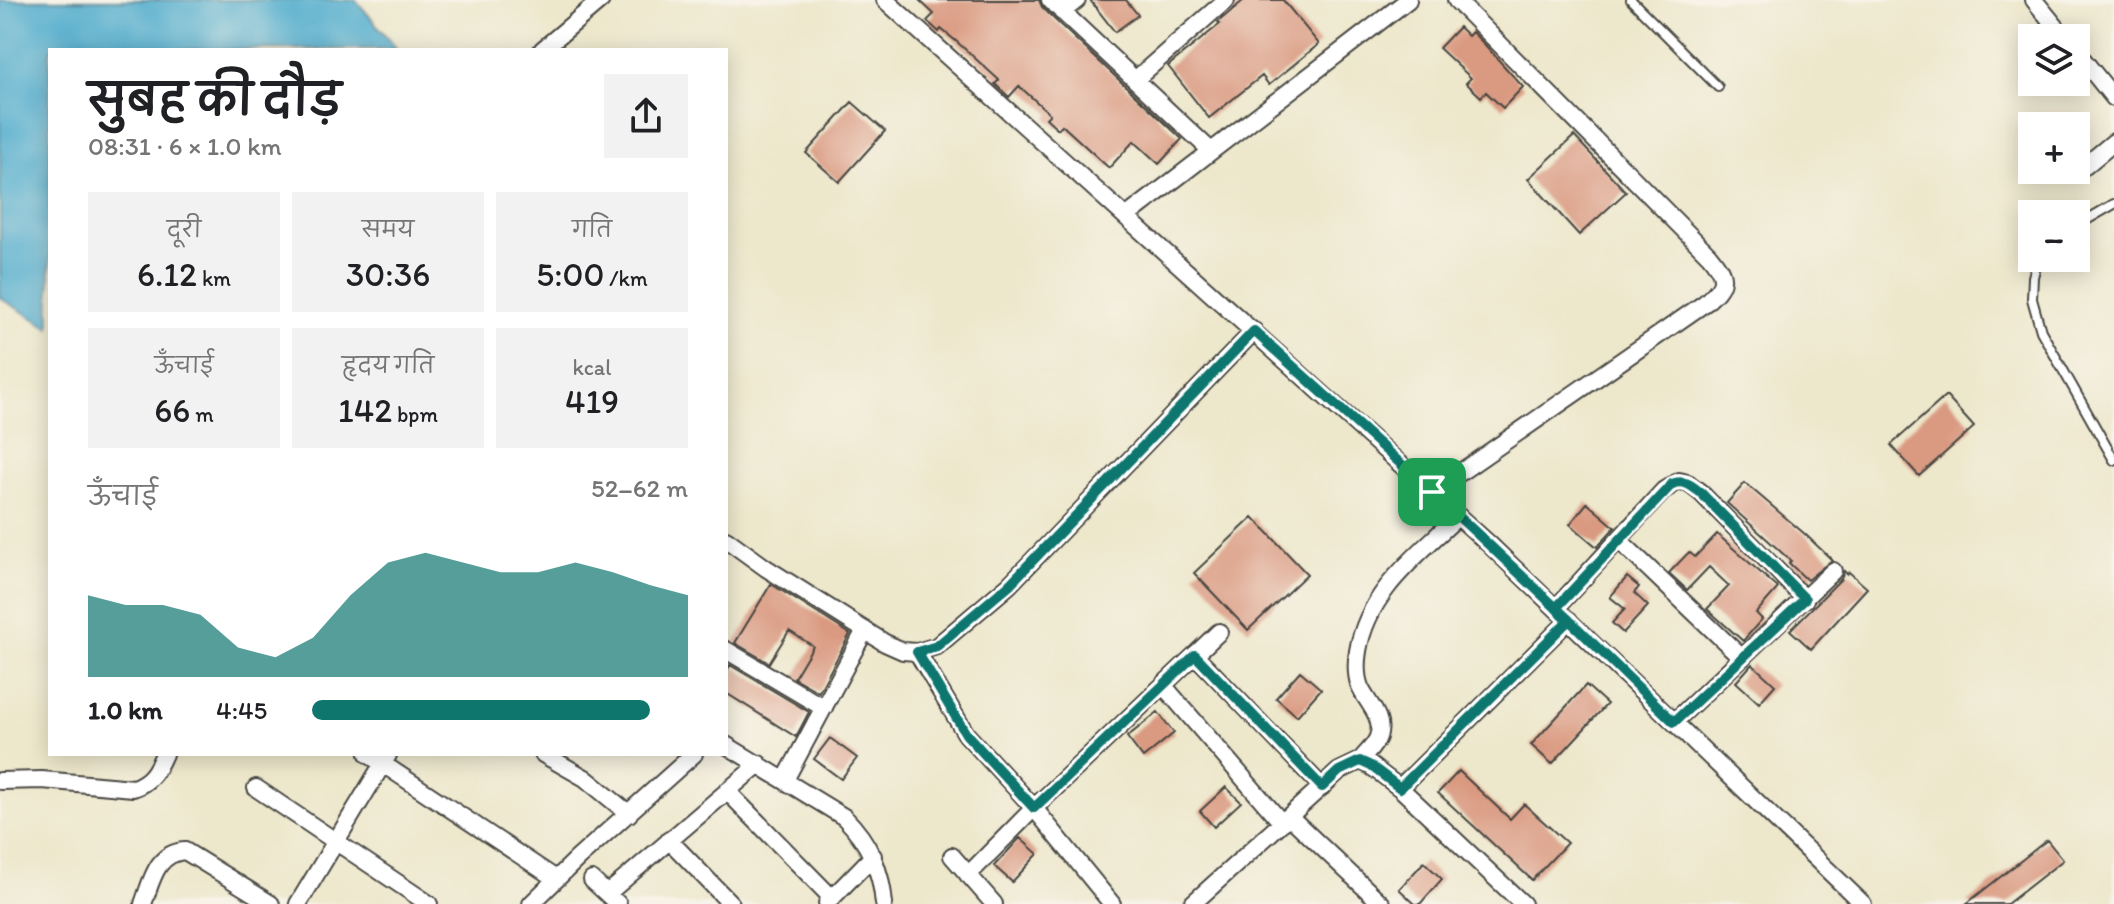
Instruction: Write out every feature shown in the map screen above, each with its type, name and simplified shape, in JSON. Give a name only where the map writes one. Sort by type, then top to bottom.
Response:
[{"type":"street","points":[[544,48],[601,0]]},
{"type":"street","points":[[885,0],[1458,516],[1863,904]]},
{"type":"street","points":[[1056,6],[1077,0]]},
{"type":"street","points":[[1136,79],[1226,0]]},
{"type":"street","points":[[1127,216],[1408,0]]},
{"type":"street","points":[[1432,492],[1705,303],[1721,288],[1723,279],[1720,268],[1709,255],[1456,0]]},
{"type":"street","points":[[2034,0],[2054,24]]},
{"type":"street","points":[[1056,6],[1211,151]]},
{"type":"street","points":[[2090,68],[2114,98]]},
{"type":"street","points":[[2090,162],[2114,142]]},
{"type":"street","points":[[728,540],[766,568],[903,651],[917,652],[937,646],[1009,585],[1254,331]]},
{"type":"street","points":[[1400,788],[1562,614],[1619,540],[1664,490],[1679,481],[1688,483],[1701,493],[1805,599]]},
{"type":"street","points":[[1192,904],[1339,771],[1360,761],[1378,739],[1380,727],[1377,715],[1361,690],[1356,674],[1358,650],[1373,605],[1386,585],[1458,516]]},
{"type":"street","points":[[1619,540],[1742,658]]},
{"type":"street","points":[[1674,722],[1833,571]]},
{"type":"street","points":[[785,780],[865,630]]},
{"type":"street","points":[[968,875],[1219,632]]},
{"type":"street","points":[[728,651],[824,708]]},
{"type":"street","points":[[917,652],[966,734],[1034,808],[1112,904]]},
{"type":"street","points":[[1195,655],[1322,787]]},
{"type":"street","points":[[1163,685],[1285,820],[1382,904]]},
{"type":"street","points":[[728,746],[844,817],[861,833],[873,856],[884,904]]},
{"type":"street","points":[[0,781],[42,780],[133,788],[145,784],[157,771],[163,756]]},
{"type":"street","points":[[546,756],[585,778],[629,814]]},
{"type":"street","points":[[531,904],[692,756]]},
{"type":"street","points":[[298,904],[386,759],[556,879]]},
{"type":"street","points":[[1360,761],[1400,788],[1523,904]]},
{"type":"street","points":[[592,880],[612,899],[669,840],[759,764]]},
{"type":"street","points":[[256,788],[429,904]]},
{"type":"street","points":[[727,791],[829,901],[873,856]]},
{"type":"street","points":[[669,840],[731,904]]},
{"type":"street","points":[[143,904],[163,858],[173,852],[185,851],[271,904]]},
{"type":"street","points":[[952,856],[994,904]]},
{"type":"lane","points":[[1631,0],[1718,87]]},
{"type":"lane","points":[[2090,218],[2114,204]]},
{"type":"lane","points":[[2034,272],[2032,299],[2041,331],[2114,460]]},
{"type":"water","points":[[0,0],[356,0],[396,48],[48,48],[48,327],[0,298]]},
{"type":"building","points":[[919,0],[1039,0],[1054,19],[1182,139],[1159,164],[1134,141],[1109,168],[1062,125],[1058,129],[1046,118],[1050,114],[1019,86],[1009,97],[995,84],[999,80],[956,41],[927,21],[934,14]]},
{"type":"building","points":[[1090,0],[1126,0],[1138,15],[1115,32]]},
{"type":"building","points":[[1244,0],[1283,0],[1319,44],[1269,85],[1262,76],[1209,118],[1168,66]]},
{"type":"building","points":[[1459,27],[1468,36],[1472,32],[1523,87],[1503,108],[1486,92],[1481,97],[1466,83],[1471,78],[1439,48]]},
{"type":"building","points":[[852,102],[885,131],[839,182],[806,153]]},
{"type":"building","points":[[1574,136],[1626,192],[1579,235],[1528,179]]},
{"type":"building","points":[[1946,396],[1974,427],[1919,476],[1891,445]]},
{"type":"building","points":[[1745,483],[1832,560],[1807,580],[1789,563],[1791,561],[1727,503]]},
{"type":"building","points":[[1587,503],[1615,527],[1597,547],[1570,524]]},
{"type":"building","points":[[1253,517],[1307,574],[1248,630],[1194,573]]},
{"type":"building","points":[[1717,534],[1778,588],[1756,613],[1762,619],[1743,641],[1707,609],[1729,586],[1709,567],[1687,590],[1669,573],[1689,552],[1695,557]]},
{"type":"building","points":[[1844,571],[1867,588],[1811,649],[1790,630],[1841,579]]},
{"type":"building","points":[[1627,577],[1639,587],[1634,593],[1648,606],[1623,633],[1612,623],[1625,609],[1610,597]]},
{"type":"building","points":[[771,584],[850,634],[819,692],[794,678],[813,646],[789,631],[769,663],[735,643]]},
{"type":"building","points":[[1752,664],[1775,685],[1759,703],[1736,682]]},
{"type":"building","points":[[730,665],[809,712],[796,737],[728,694]]},
{"type":"building","points":[[1300,671],[1321,689],[1297,716],[1276,698]]},
{"type":"building","points":[[1586,685],[1607,704],[1552,764],[1531,745]]},
{"type":"building","points":[[1158,712],[1174,733],[1143,758],[1127,737]]},
{"type":"building","points":[[830,738],[857,758],[841,779],[814,759]]},
{"type":"building","points":[[1459,771],[1510,819],[1524,804],[1567,843],[1532,880],[1438,793]]},
{"type":"building","points":[[1226,787],[1241,802],[1214,827],[1200,811]]},
{"type":"building","points":[[1020,838],[1038,854],[1012,882],[994,866]]},
{"type":"building","points":[[2047,840],[2063,860],[2007,904],[1966,904]]},
{"type":"building","points":[[1424,862],[1442,879],[1420,904],[1415,904],[1399,889]]},
{"type":"route","points":[[1432,492],[1254,331],[1009,585],[937,646],[917,652],[966,734],[1034,808],[1195,655],[1322,787],[1339,771],[1360,761],[1400,788],[1569,620],[1556,608],[1672,484],[1679,481],[1688,483],[1701,493],[1805,599],[1674,722],[1569,620],[1556,608],[1489,544],[1432,492]]}]
